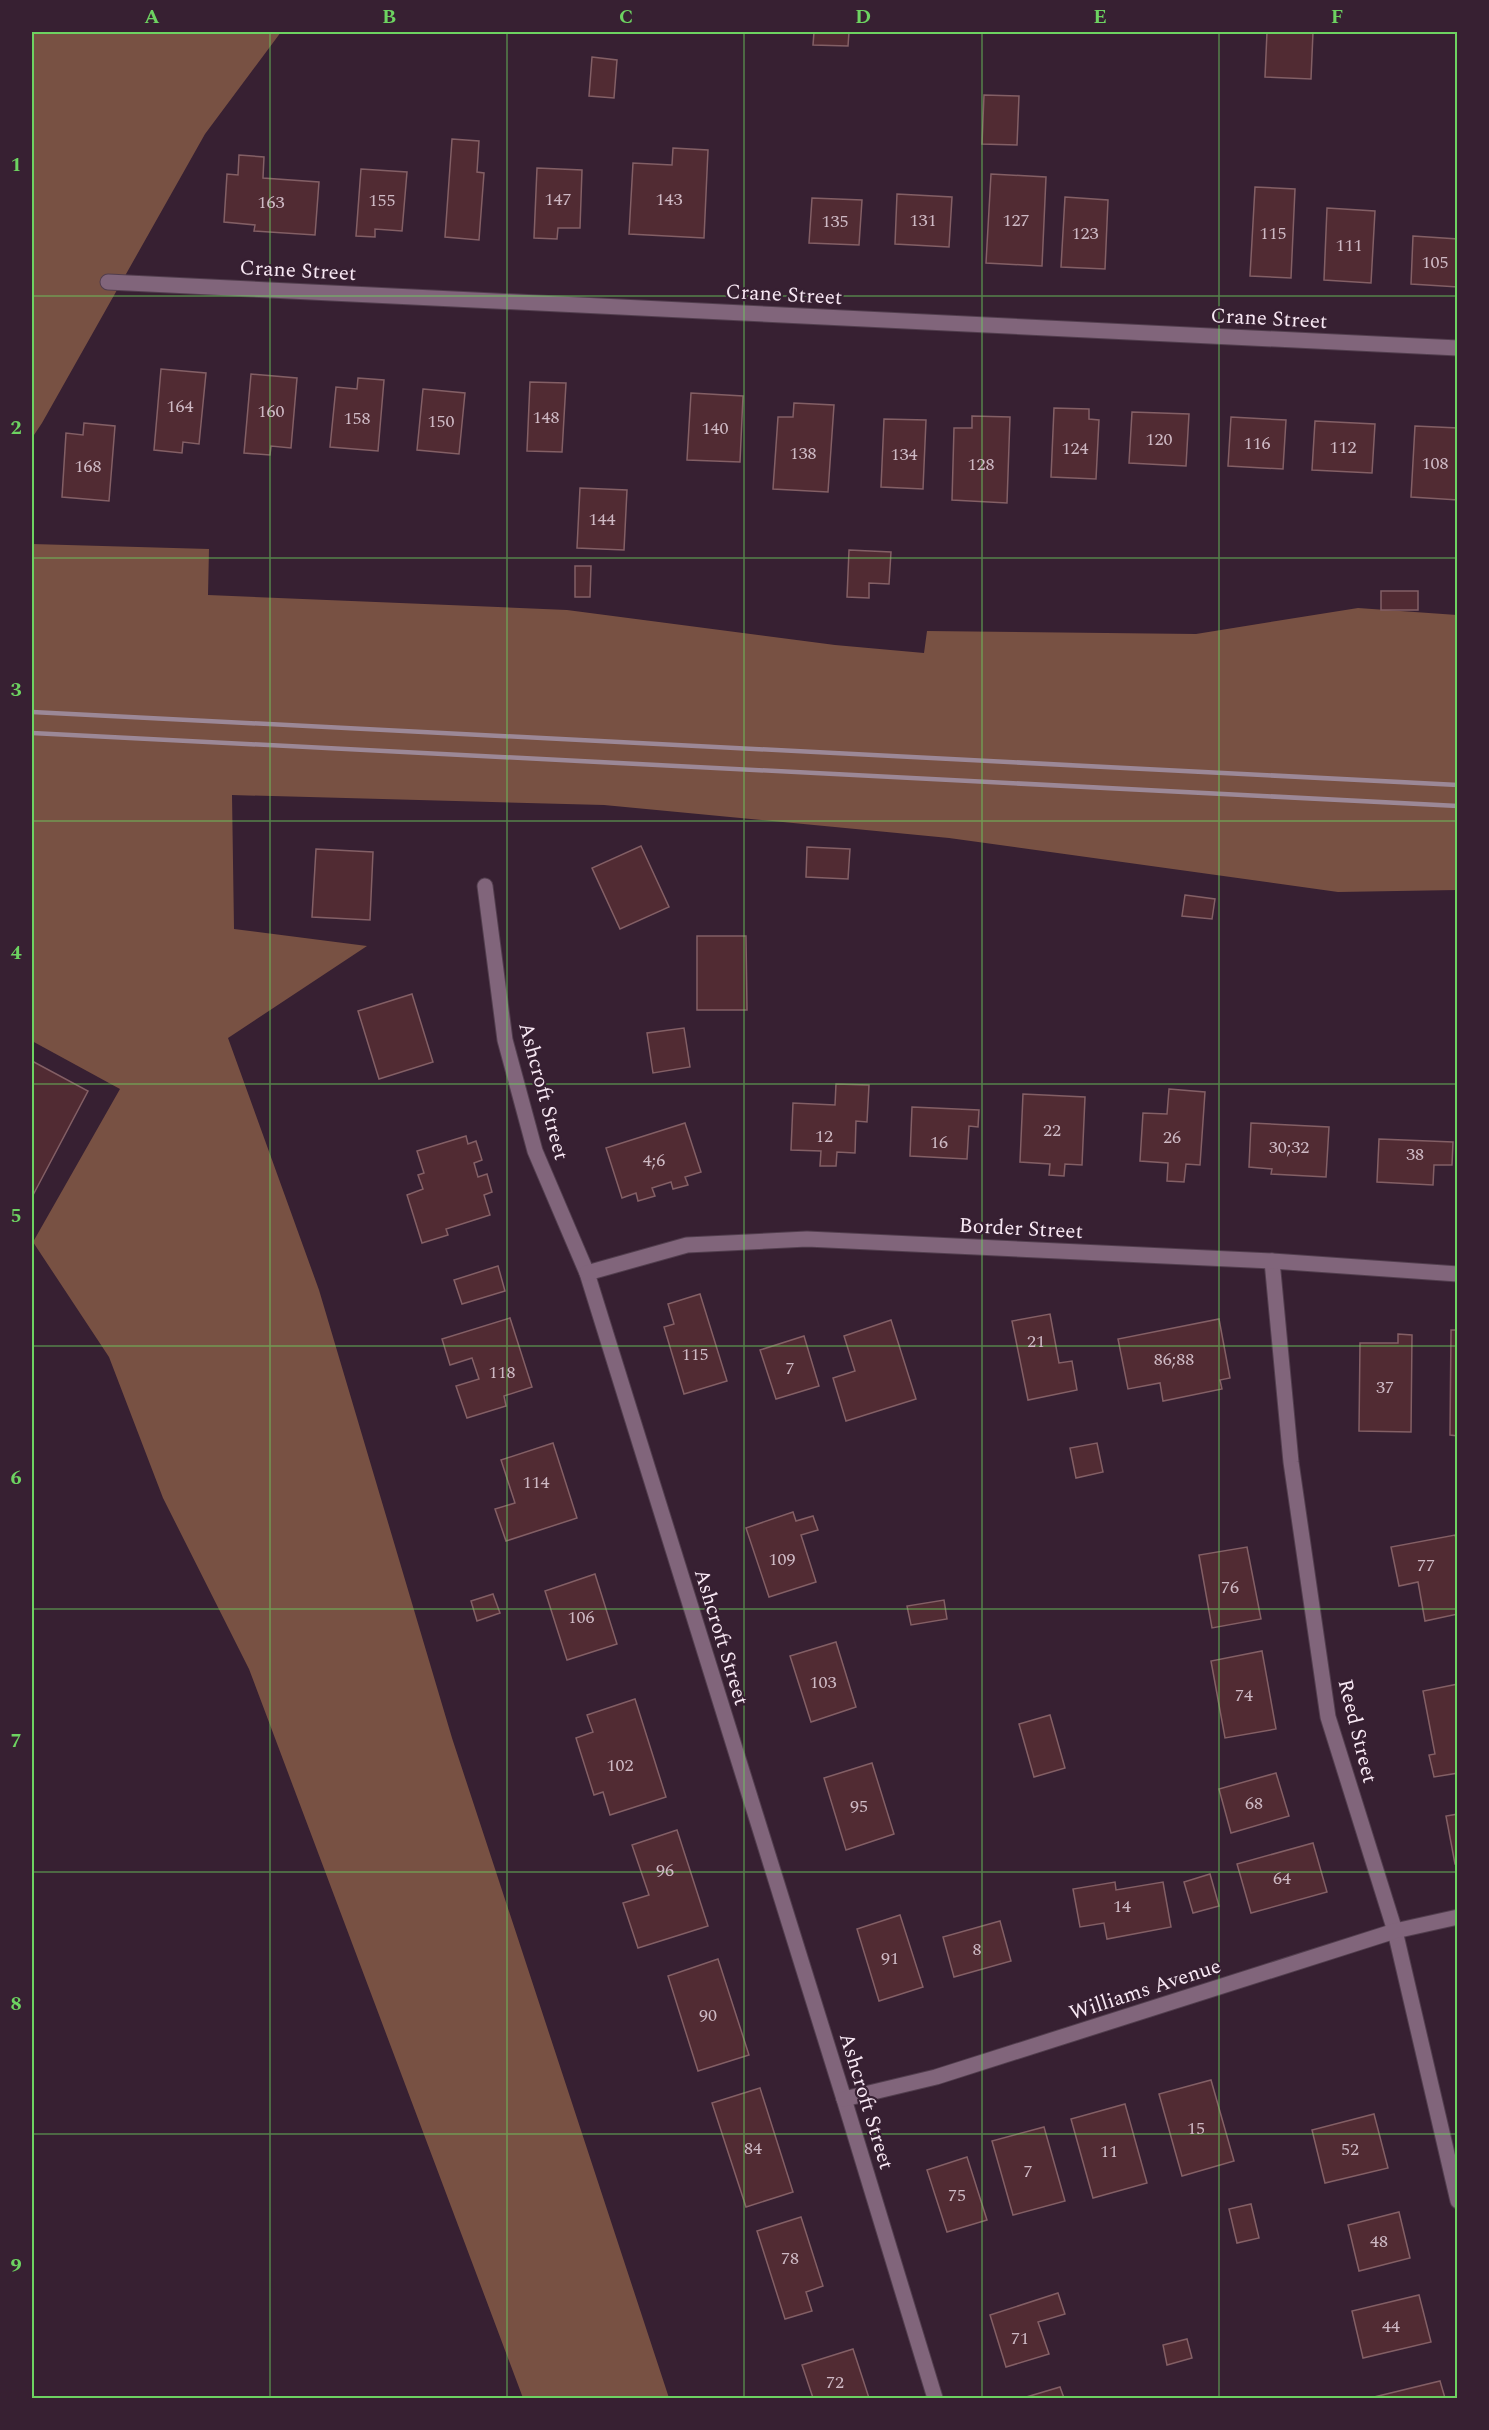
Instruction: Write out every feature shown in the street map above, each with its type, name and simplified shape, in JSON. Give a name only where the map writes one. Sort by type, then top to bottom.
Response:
[{"type":"street","name":"Crane Street","points":[[108,282],[1458,348]]},
{"type":"street","name":"Ashcroft Street","points":[[485,886],[508,1051],[535,1151],[587,1273],[935,2398]]},
{"type":"street","name":"Border Street","points":[[587,1273],[687,1245],[807,1239],[1272,1261],[1458,1274]]},
{"type":"street","name":"Reed Street","points":[[1272,1261],[1291,1462],[1328,1717],[1395,1931],[1458,2201]]},
{"type":"street","name":"Williams Avenue","points":[[844,2099],[936,2077],[1395,1931],[1458,1917]]},
{"type":"shaded area","points":[[32,32],[281,32],[205,134],[32,438]]},
{"type":"shaded area","points":[[32,544],[209,549],[208,595],[567,610],[835,645],[924,653],[927,631],[1196,634],[1358,608],[1457,615],[1457,890],[1338,892],[949,838],[604,805],[232,795],[234,929],[367,946],[228,1038],[319,1290],[452,1738],[669,2398],[523,2398],[249,1669],[163,1498],[109,1357],[33,1242],[120,1089],[32,1041]]},
{"type":"building","points":[[814,32],[849,32],[848,46],[813,45]]},
{"type":"building","points":[[1267,32],[1313,32],[1311,79],[1265,77]]},
{"type":"building","points":[[592,57],[617,60],[614,98],[589,96]]},
{"type":"building","points":[[984,95],[1019,96],[1017,145],[982,144]]},
{"type":"building","points":[[452,139],[479,141],[477,172],[484,173],[479,240],[445,237]]},
{"type":"building","points":[[673,148],[708,150],[704,238],[629,234],[633,163],[672,165]]},
{"type":"building","points":[[239,155],[264,157],[263,178],[319,182],[315,235],[254,231],[255,225],[224,222],[227,174],[238,175]]},
{"type":"building","points":[[537,168],[582,170],[580,228],[558,228],[557,239],[534,238]]},
{"type":"building","points":[[361,169],[407,172],[402,231],[375,229],[375,237],[356,236]]},
{"type":"building","points":[[991,174],[1046,177],[1042,266],[986,263]]},
{"type":"building","points":[[1255,187],[1295,189],[1291,278],[1250,276]]},
{"type":"building","points":[[897,194],[952,197],[949,247],[895,244]]},
{"type":"building","points":[[1065,197],[1108,200],[1105,269],[1061,267]]},
{"type":"building","points":[[812,198],[862,200],[859,245],[809,243]]},
{"type":"building","points":[[1327,208],[1375,211],[1371,283],[1324,280]]},
{"type":"building","points":[[1413,236],[1458,239],[1458,287],[1411,284]]},
{"type":"building","points":[[161,369],[206,373],[199,444],[183,442],[182,453],[154,450]]},
{"type":"building","points":[[251,374],[297,378],[291,448],[271,446],[270,455],[244,453]]},
{"type":"building","points":[[358,378],[384,380],[378,451],[330,447],[336,387],[357,389]]},
{"type":"building","points":[[530,382],[566,383],[562,452],[527,451]]},
{"type":"building","points":[[423,389],[465,393],[459,454],[417,450]]},
{"type":"building","points":[[691,393],[743,396],[740,462],[687,460]]},
{"type":"building","points":[[794,403],[834,405],[828,492],[773,489],[778,417],[793,417]]},
{"type":"building","points":[[1054,408],[1089,409],[1089,419],[1099,420],[1096,479],[1051,477]]},
{"type":"building","points":[[1132,412],[1189,414],[1186,466],[1129,463]]},
{"type":"building","points":[[972,416],[1010,417],[1007,503],[952,500],[954,428],[972,428]]},
{"type":"building","points":[[1231,417],[1286,420],[1283,469],[1228,466]]},
{"type":"building","points":[[884,419],[926,420],[923,489],[881,487]]},
{"type":"building","points":[[1315,421],[1375,424],[1372,473],[1312,470]]},
{"type":"building","points":[[84,423],[115,426],[109,501],[62,497],[66,433],[83,435]]},
{"type":"building","points":[[1415,426],[1458,428],[1458,500],[1411,497]]},
{"type":"building","points":[[580,488],[627,490],[624,550],[577,548]]},
{"type":"building","points":[[849,550],[891,552],[889,584],[869,583],[869,598],[847,597]]},
{"type":"building","points":[[575,566],[591,566],[590,597],[575,597]]},
{"type":"building","points":[[1381,591],[1418,591],[1418,610],[1381,610]]},
{"type":"building","points":[[641,846],[669,907],[620,929],[592,868]]},
{"type":"building","points":[[807,847],[850,849],[848,879],[806,877]]},
{"type":"building","points":[[316,849],[373,852],[370,920],[312,917]]},
{"type":"building","points":[[1185,895],[1215,899],[1212,919],[1182,916]]},
{"type":"building","points":[[697,936],[746,936],[747,1010],[697,1010]]},
{"type":"building","points":[[412,994],[433,1062],[379,1079],[358,1011]]},
{"type":"building","points":[[684,1028],[690,1067],[653,1073],[647,1033]]},
{"type":"building","points":[[32,1061],[88,1091],[32,1197]]},
{"type":"building","points":[[836,1084],[869,1085],[867,1122],[856,1121],[855,1153],[837,1152],[836,1166],[820,1166],[821,1151],[791,1150],[793,1103],[835,1105]]},
{"type":"building","points":[[1169,1089],[1205,1092],[1200,1165],[1186,1164],[1184,1182],[1167,1181],[1168,1163],[1140,1161],[1143,1113],[1167,1114]]},
{"type":"building","points":[[1023,1094],[1085,1097],[1082,1165],[1065,1164],[1064,1176],[1049,1175],[1050,1164],[1020,1162]]},
{"type":"building","points":[[912,1107],[979,1110],[978,1127],[969,1126],[967,1159],[910,1156]]},
{"type":"building","points":[[685,1123],[701,1172],[685,1177],[688,1185],[673,1189],[671,1182],[652,1188],[655,1196],[638,1201],[636,1193],[622,1198],[606,1148]]},
{"type":"building","points":[[1251,1123],[1329,1127],[1326,1177],[1271,1174],[1272,1169],[1249,1167]]},
{"type":"building","points":[[466,1136],[468,1144],[476,1141],[482,1160],[474,1163],[478,1177],[487,1174],[492,1192],[484,1195],[490,1215],[446,1229],[448,1235],[422,1243],[407,1195],[423,1189],[418,1175],[424,1173],[417,1151]]},
{"type":"building","points":[[1379,1139],[1453,1142],[1452,1165],[1434,1165],[1433,1185],[1377,1182]]},
{"type":"building","points":[[498,1266],[505,1291],[462,1304],[454,1280]]},
{"type":"building","points":[[700,1294],[727,1381],[684,1394],[664,1327],[674,1324],[668,1304]]},
{"type":"building","points":[[1050,1314],[1059,1363],[1072,1361],[1077,1390],[1028,1400],[1012,1321]]},
{"type":"building","points":[[510,1318],[532,1387],[504,1396],[506,1406],[467,1418],[456,1386],[479,1379],[472,1358],[450,1365],[442,1339]]},
{"type":"building","points":[[1219,1319],[1230,1378],[1220,1380],[1222,1389],[1163,1401],[1160,1383],[1128,1389],[1118,1339]]},
{"type":"building","points":[[891,1320],[916,1399],[846,1421],[833,1378],[855,1371],[844,1336]]},
{"type":"building","points":[[1451,1330],[1458,1330],[1458,1436],[1450,1435]]},
{"type":"building","points":[[1398,1334],[1412,1335],[1411,1432],[1359,1431],[1360,1343],[1398,1343]]},
{"type":"building","points":[[804,1336],[819,1386],[776,1399],[760,1350]]},
{"type":"building","points":[[553,1443],[577,1518],[506,1541],[495,1509],[515,1503],[501,1460]]},
{"type":"building","points":[[1097,1443],[1103,1472],[1076,1478],[1070,1448]]},
{"type":"building","points":[[793,1512],[796,1521],[813,1516],[818,1530],[801,1535],[816,1582],[769,1597],[746,1528]]},
{"type":"building","points":[[1455,1535],[1458,1546],[1458,1614],[1425,1621],[1418,1582],[1399,1586],[1391,1547]]},
{"type":"building","points":[[1247,1547],[1261,1619],[1212,1628],[1199,1555]]},
{"type":"building","points":[[595,1574],[617,1644],[567,1660],[545,1591]]},
{"type":"building","points":[[493,1594],[500,1613],[477,1621],[471,1601]]},
{"type":"building","points":[[944,1600],[947,1619],[911,1625],[907,1606]]},
{"type":"building","points":[[836,1642],[856,1707],[811,1722],[790,1656]]},
{"type":"building","points":[[1262,1651],[1276,1729],[1225,1738],[1211,1661]]},
{"type":"building","points":[[1458,1684],[1458,1773],[1434,1777],[1429,1755],[1435,1754],[1423,1691]]},
{"type":"building","points":[[635,1699],[666,1797],[610,1815],[603,1792],[594,1795],[576,1738],[593,1732],[587,1715]]},
{"type":"building","points":[[1050,1715],[1065,1768],[1034,1777],[1019,1724]]},
{"type":"building","points":[[872,1763],[894,1834],[846,1850],[824,1778]]},
{"type":"building","points":[[1276,1773],[1289,1816],[1231,1833],[1219,1789]]},
{"type":"building","points":[[1458,1814],[1458,1864],[1455,1864],[1446,1816]]},
{"type":"building","points":[[677,1830],[708,1926],[638,1948],[623,1903],[649,1895],[632,1845]]},
{"type":"building","points":[[1313,1843],[1327,1892],[1251,1913],[1237,1864]]},
{"type":"building","points":[[1210,1874],[1219,1906],[1193,1913],[1184,1882]]},
{"type":"building","points":[[1115,1882],[1116,1890],[1163,1882],[1171,1927],[1107,1939],[1104,1923],[1080,1927],[1073,1889]]},
{"type":"building","points":[[900,1915],[923,1987],[879,2001],[857,1929]]},
{"type":"building","points":[[1000,1921],[1011,1961],[954,1977],[943,1937]]},
{"type":"building","points":[[718,1959],[749,2055],[698,2071],[668,1976]]},
{"type":"building","points":[[1211,2080],[1234,2161],[1182,2176],[1159,2094]]},
{"type":"building","points":[[760,2088],[793,2192],[746,2207],[712,2103]]},
{"type":"building","points":[[1125,2104],[1147,2183],[1093,2198],[1071,2119]]},
{"type":"building","points":[[1374,2114],[1388,2168],[1325,2183],[1312,2130]]},
{"type":"building","points":[[1044,2127],[1065,2201],[1013,2215],[992,2141]]},
{"type":"building","points":[[967,2157],[987,2220],[947,2232],[927,2170]]},
{"type":"building","points":[[1251,2204],[1259,2238],[1237,2243],[1229,2209]]},
{"type":"building","points":[[1399,2212],[1410,2258],[1359,2271],[1348,2225]]},
{"type":"building","points":[[801,2217],[823,2286],[806,2292],[812,2311],[785,2319],[757,2231]]},
{"type":"building","points":[[1058,2293],[1065,2314],[1038,2322],[1049,2354],[1006,2367],[990,2315]]},
{"type":"building","points":[[1419,2295],[1431,2342],[1363,2358],[1352,2311]]},
{"type":"building","points":[[1187,2339],[1192,2358],[1167,2365],[1163,2345]]},
{"type":"building","points":[[853,2349],[869,2398],[813,2398],[802,2365]]},
{"type":"building","points":[[1440,2381],[1445,2398],[1370,2398]]},
{"type":"building","points":[[1060,2387],[1064,2398],[1023,2398]]},
{"type":"railway","points":[[32,712],[1458,785]]},
{"type":"railway","points":[[32,733],[1458,806]]}]
